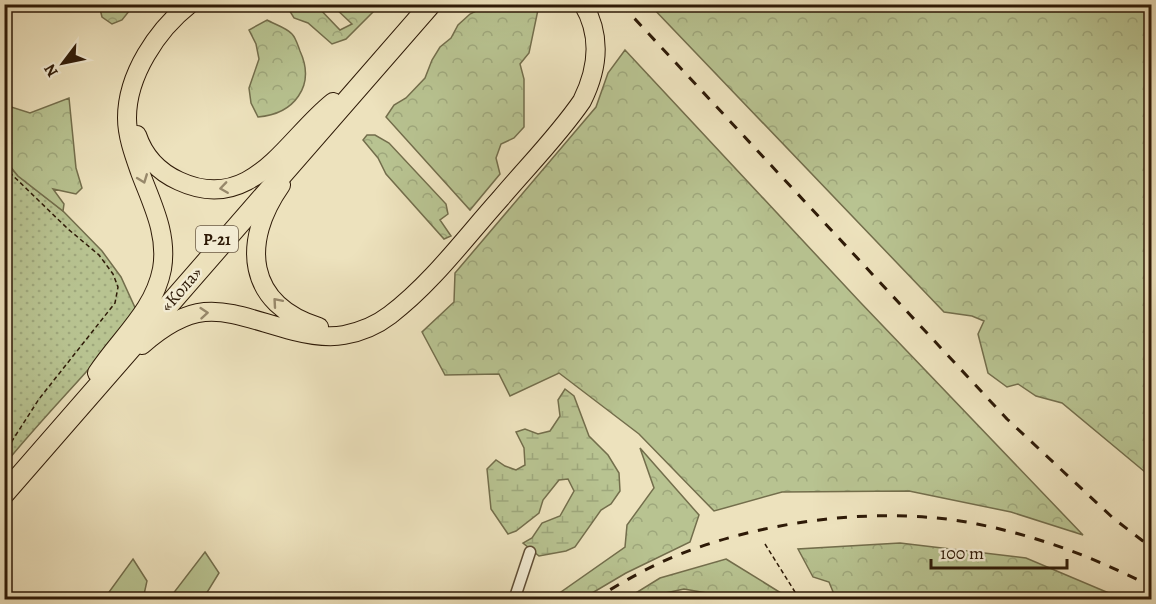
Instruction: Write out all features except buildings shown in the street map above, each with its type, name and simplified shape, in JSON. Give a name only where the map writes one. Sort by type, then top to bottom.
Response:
[{"type":"highway","name":"«Кола»","points":[[4,494],[120,351],[326,114],[333,102],[418,4]]},
{"type":"highway","name":"«Кола»","points":[[4,481],[124,355],[431,4]]},
{"type":"main road","points":[[102,376],[108,356],[147,308],[154,295],[162,268],[162,238],[159,223],[130,140],[127,117],[141,66],[180,4]]},
{"type":"main road","points":[[167,27],[190,4]]},
{"type":"main road","points":[[102,376],[165,326],[191,314],[224,312],[242,315],[298,332],[324,335],[344,335],[369,327],[388,317],[420,288],[582,101],[592,76],[597,51],[592,23],[583,4]]},
{"type":"main road","points":[[130,102],[138,138],[152,162],[164,173],[177,180],[206,190],[232,187],[255,177],[276,161],[333,102]]},
{"type":"main road","points":[[303,152],[297,164],[274,194],[260,223],[255,248],[260,275],[273,299],[282,308],[308,323],[335,329],[369,327]]},
{"type":"street","points":[[514,600],[530,552]]},
{"type":"path","points":[[4,167],[68,229],[99,255],[114,274],[118,287],[115,303],[39,399],[12,441],[5,465]]},
{"type":"path","points":[[765,544],[800,600]]},
{"type":"green space","points":[[99,5],[134,5],[122,20],[112,24],[102,17]]},
{"type":"green space","points":[[286,5],[316,5],[340,30],[352,24],[332,5],[380,5],[346,39],[332,44],[308,23],[294,18]]},
{"type":"green space","points":[[488,5],[539,5],[529,53],[520,64],[524,79],[524,127],[514,138],[501,144],[496,158],[500,174],[470,210],[386,117],[394,105],[406,98],[425,78],[440,47],[451,38],[458,25],[470,14]]},
{"type":"green space","points":[[650,5],[1151,5],[1151,477],[1062,403],[1036,396],[1018,384],[1007,387],[988,373],[978,334],[984,321],[972,316],[944,312]]},
{"type":"green space","points":[[267,20],[287,30],[293,36],[304,64],[305,76],[298,96],[291,104],[271,115],[258,117],[251,103],[249,88],[259,59],[256,44],[249,30]]},
{"type":"green space","points":[[625,50],[860,302],[1083,535],[1011,512],[909,491],[782,492],[714,511],[639,434],[559,373],[510,396],[499,374],[445,375],[422,332],[454,302],[455,273],[596,107],[608,73]]},
{"type":"green space","points":[[69,98],[76,168],[82,188],[76,194],[53,189],[64,204],[63,211],[18,176],[5,160],[5,105],[30,113]]},
{"type":"green space","points":[[367,135],[375,135],[389,143],[446,204],[448,214],[440,220],[451,236],[444,239],[386,174],[378,158],[363,140]]},
{"type":"green space","points":[[4,160],[18,176],[63,211],[102,251],[121,277],[137,312],[5,464]]},
{"type":"green space","points":[[565,389],[574,396],[589,436],[608,455],[619,473],[620,491],[611,504],[601,510],[575,547],[539,556],[523,543],[532,538],[542,523],[560,516],[574,491],[568,479],[559,480],[543,500],[539,513],[516,531],[508,534],[491,509],[487,469],[496,460],[516,470],[525,465],[524,448],[516,432],[525,429],[538,434],[550,431],[560,416],[558,400]]},
{"type":"green space","points":[[640,448],[699,515],[690,542],[626,573],[582,599],[551,599],[625,547],[627,525],[654,488]]},
{"type":"green space","points":[[900,543],[1026,558],[1123,599],[836,599],[829,582],[813,577],[798,549]]},
{"type":"green space","points":[[205,552],[219,573],[203,599],[174,599],[172,595]]},
{"type":"green space","points":[[133,559],[147,581],[143,599],[104,599]]},
{"type":"green space","points":[[726,559],[781,593],[782,599],[741,599],[684,589],[637,599],[626,599],[660,578]]},
{"type":"railway","points":[[621,4],[1007,419],[1113,518],[1152,548]]},
{"type":"railway","points":[[593,600],[656,565],[712,543],[786,525],[864,516],[941,518],[1000,529],[1066,549],[1152,587]]}]
